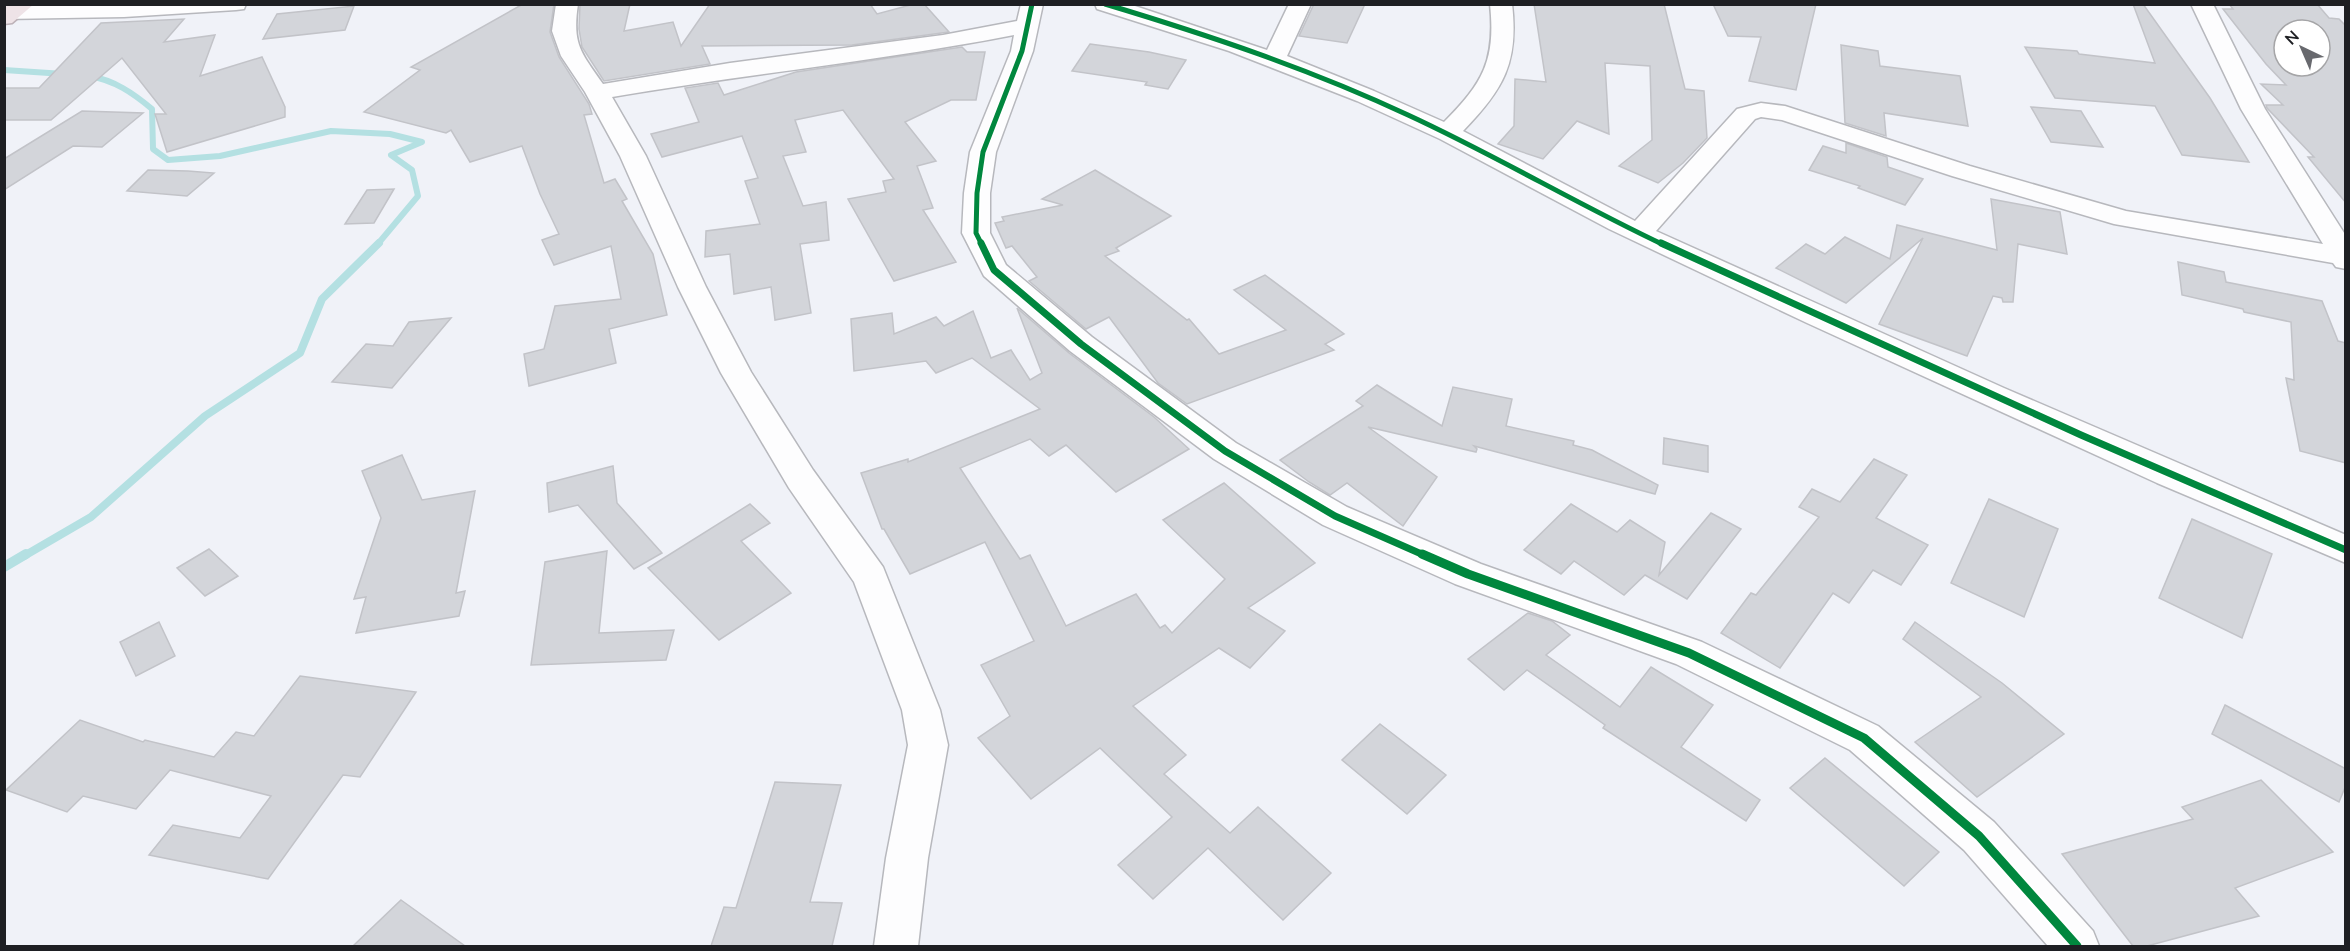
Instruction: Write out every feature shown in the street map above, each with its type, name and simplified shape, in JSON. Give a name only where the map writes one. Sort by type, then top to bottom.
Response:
[{"type":"street","points":[[12,12],[124,10],[236,4]]},
{"type":"street","points":[[567,4],[563,31],[572,56],[597,92],[633,156],[692,287],[736,373],[801,479],[870,577],[921,710],[928,745],[907,858],[896,946]]},
{"type":"street","points":[[1105,4],[1274,59],[1447,133],[1639,233],[2204,491],[2346,550]]},
{"type":"street","points":[[1274,59],[1300,4]]},
{"type":"street","points":[[1447,133],[1476,104],[1493,79],[1504,37],[1502,4]]},
{"type":"street","points":[[1639,233],[1746,114],[1761,110],[1785,113],[1961,171],[2123,218],[2344,258],[2333,217],[2253,109],[2202,4]]},
{"type":"street","points":[[597,92],[730,70],[943,42],[1029,15],[1022,51],[984,152],[977,193],[976,233],[994,270],[1081,344],[1225,451],[1335,516],[1468,574],[1689,653],[1864,738],[1979,836],[2077,946]]},
{"type":"building","points":[[523,4],[554,4],[550,32],[559,57],[589,104],[592,114],[584,115],[604,183],[615,179],[627,199],[622,201],[653,254],[667,315],[609,329],[616,363],[529,386],[524,354],[544,349],[555,306],[621,299],[611,246],[554,265],[542,240],[559,234],[540,194],[522,146],[470,162],[451,130],[446,133],[364,112],[420,70],[411,67]]},
{"type":"building","points":[[580,4],[630,4],[624,31],[673,22],[681,46],[710,4],[870,4],[877,14],[914,4],[924,4],[949,32],[852,45],[702,46],[710,64],[604,81],[582,47],[579,29]]},
{"type":"building","points":[[1314,4],[1365,4],[1347,43],[1299,36]]},
{"type":"building","points":[[1534,4],[1664,4],[1685,89],[1704,91],[1707,138],[1683,163],[1658,183],[1619,166],[1652,140],[1650,66],[1605,63],[1609,134],[1577,121],[1543,159],[1498,144],[1514,126],[1515,79],[1546,82]]},
{"type":"building","points":[[1713,4],[1816,4],[1796,90],[1749,81],[1761,37],[1728,36]]},
{"type":"building","points":[[2133,4],[2143,4],[2210,98],[2249,162],[2182,155],[2155,106],[2055,98],[2025,47],[2077,51],[2079,54],[2155,63]]},
{"type":"building","points":[[2229,4],[2317,4],[2329,18],[2272,18],[2272,70],[2223,9],[2233,9]]},
{"type":"building","points":[[354,6],[345,30],[263,39],[277,14]]},
{"type":"building","points":[[2332,18],[2339,19],[2346,26],[2346,203],[2308,157],[2314,157],[2267,108],[2266,105],[2283,105],[2261,84],[2286,85],[2279,78],[2332,78]]},
{"type":"building","points":[[184,19],[164,42],[215,35],[200,76],[262,57],[285,107],[285,117],[167,152],[155,114],[166,114],[122,58],[51,120],[4,120],[4,88],[39,88],[101,23]]},
{"type":"building","points":[[1090,44],[1149,52],[1186,60],[1168,89],[1145,85],[1147,82],[1072,71]]},
{"type":"building","points":[[1841,45],[1878,51],[1880,66],[1960,76],[1968,126],[1884,113],[1886,136],[1845,123]]},
{"type":"building","points":[[962,47],[967,52],[985,52],[976,100],[951,100],[905,122],[936,161],[917,166],[933,208],[923,210],[956,262],[894,281],[848,199],[886,192],[883,181],[894,179],[843,110],[795,120],[806,152],[783,156],[803,206],[826,202],[829,240],[800,244],[811,313],[775,320],[771,287],[734,294],[730,254],[705,257],[706,231],[760,224],[745,181],[758,178],[742,136],[662,157],[651,134],[699,122],[685,88],[718,83],[724,95],[796,72]]},
{"type":"building","points":[[2031,107],[2081,111],[2103,147],[2051,142]]},
{"type":"building","points":[[82,111],[143,113],[102,147],[73,146],[4,190],[4,159]]},
{"type":"building","points":[[1846,143],[1887,157],[1888,167],[1923,179],[1905,205],[1858,188],[1860,186],[1809,170],[1823,146],[1846,153]]},
{"type":"building","points":[[148,170],[214,173],[187,196],[127,191]]},
{"type":"building","points":[[1095,170],[1171,216],[1116,248],[1119,251],[1105,256],[1187,320],[1189,319],[1219,354],[1286,330],[1234,290],[1265,275],[1344,334],[1325,344],[1334,350],[1187,404],[1158,383],[1109,317],[1086,329],[1029,281],[1037,277],[1012,246],[1006,248],[995,223],[1004,221],[1002,217],[1063,205],[1042,199]]},
{"type":"building","points":[[394,189],[374,223],[345,224],[367,190]]},
{"type":"building","points":[[1991,199],[2060,212],[2067,254],[2018,244],[2013,302],[2003,302],[2002,298],[1993,296],[1967,356],[1879,324],[1923,238],[1846,303],[1776,268],[1806,244],[1825,254],[1845,237],[1890,259],[1897,225],[1997,250]]},
{"type":"building","points":[[2178,262],[2224,272],[2226,282],[2322,301],[2338,341],[2346,343],[2346,463],[2300,451],[2286,378],[2294,380],[2291,322],[2182,295]]},
{"type":"building","points":[[1017,308],[1069,353],[1154,417],[1189,449],[1116,492],[1066,445],[1049,456],[1030,439],[960,468],[1020,559],[1030,555],[1066,626],[1136,594],[1160,628],[1165,625],[1172,633],[1225,579],[1163,520],[1224,483],[1315,563],[1248,608],[1285,631],[1250,668],[1219,648],[1133,706],[1186,755],[1164,774],[1230,833],[1258,807],[1331,873],[1283,920],[1208,848],[1153,899],[1118,865],[1172,817],[1100,748],[1031,799],[978,738],[1010,716],[981,665],[1034,641],[985,542],[910,574],[882,529],[861,473],[908,459],[908,462],[1040,409],[972,358],[936,373],[926,361],[854,371],[851,319],[892,313],[894,334],[936,317],[944,326],[973,311],[991,358],[1011,350],[1030,380],[1042,373]]},
{"type":"building","points":[[451,318],[392,388],[332,382],[366,344],[393,346],[409,322]]},
{"type":"building","points":[[1377,385],[1442,426],[1453,387],[1512,399],[1506,426],[1574,441],[1573,445],[1592,450],[1658,485],[1655,494],[1474,446],[1477,449],[1476,452],[1368,427],[1437,477],[1403,526],[1347,483],[1330,495],[1280,460],[1363,406],[1356,401]]},
{"type":"building","points":[[1664,438],[1708,446],[1708,472],[1663,464]]},
{"type":"building","points":[[402,455],[422,500],[475,491],[456,593],[465,591],[459,616],[356,633],[366,597],[354,599],[381,518],[362,471]]},
{"type":"building","points":[[1874,459],[1907,475],[1876,518],[1928,545],[1901,585],[1873,570],[1849,603],[1833,593],[1780,668],[1721,633],[1751,593],[1756,595],[1819,517],[1799,507],[1812,489],[1840,502]]},
{"type":"building","points":[[613,466],[617,503],[662,553],[634,569],[578,505],[549,512],[547,483]]},
{"type":"building","points":[[1989,499],[2058,529],[2024,617],[1951,583]]},
{"type":"building","points":[[750,504],[770,523],[741,541],[791,593],[719,640],[648,568]]},
{"type":"building","points":[[1571,504],[1617,532],[1630,520],[1665,542],[1659,575],[1711,513],[1741,529],[1687,599],[1645,575],[1624,595],[1574,561],[1561,574],[1524,550]]},
{"type":"building","points":[[2192,519],[2272,554],[2242,638],[2159,598]]},
{"type":"building","points":[[209,549],[238,576],[205,596],[177,568]]},
{"type":"building","points":[[607,551],[599,633],[674,630],[666,660],[531,665],[545,562]]},
{"type":"building","points":[[1528,613],[1552,621],[1570,635],[1546,655],[1620,707],[1651,667],[1713,705],[1681,747],[1760,800],[1746,821],[1603,728],[1605,725],[1527,670],[1504,690],[1468,659]]},
{"type":"building","points":[[159,622],[175,656],[136,676],[120,642]]},
{"type":"building","points":[[1915,622],[2002,683],[2064,734],[1977,797],[1915,742],[1981,697],[1903,639]]},
{"type":"building","points":[[300,676],[416,692],[360,777],[343,775],[268,879],[149,855],[173,825],[240,838],[271,796],[170,770],[136,809],[83,796],[67,812],[6,790],[80,720],[143,742],[145,740],[214,757],[236,732],[254,736]]},
{"type":"building","points":[[2225,705],[2346,769],[2346,785],[2339,802],[2212,734]]},
{"type":"building","points":[[1380,724],[1446,775],[1407,814],[1342,760]]},
{"type":"building","points":[[1825,758],[1939,852],[1904,886],[1790,788]]},
{"type":"building","points":[[2261,780],[2333,852],[2235,888],[2259,916],[2147,946],[2133,946],[2062,854],[2193,819],[2182,807]]},
{"type":"building","points":[[775,782],[841,785],[810,902],[842,903],[832,946],[711,946],[724,907],[736,908]]},
{"type":"building","points":[[401,900],[465,946],[353,946]]},
{"type":"waterway","points":[[4,70],[64,74]]},
{"type":"waterway","points":[[89,76],[123,88],[152,109],[153,149],[168,160],[220,156],[331,131],[390,134],[422,142],[391,155],[412,170],[418,196],[377,245]]},
{"type":"waterway","points":[[24,556],[91,517],[205,416],[300,353],[322,299],[377,245]]},
{"type":"waterway","points":[[4,567],[26,554]]},
{"type":"cycle path","points":[[1032,4],[1022,51],[983,152],[977,193],[976,233],[994,270],[1081,344],[1225,451],[1335,516],[1468,574],[1689,653],[1864,738],[1979,836],[2077,946]]},
{"type":"cycle path","points":[[1105,4],[1237,46],[1323,78],[1408,114],[1618,223],[1905,356],[2346,550]]}]
